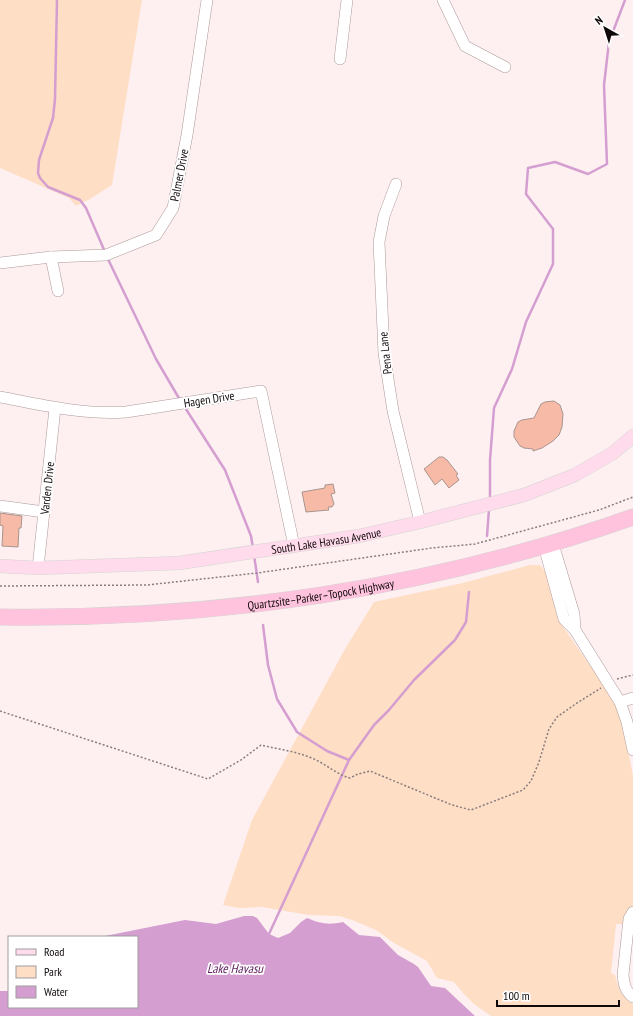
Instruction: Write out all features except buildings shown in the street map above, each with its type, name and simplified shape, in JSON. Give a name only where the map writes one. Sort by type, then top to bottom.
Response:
[{"type":"highway","name":"Quartzsite–Parker–Topock Highway","points":[[0,617],[126,615],[204,610],[343,592],[397,582],[474,564],[548,545],[633,518]]},
{"type":"main road","name":"South Lake Havasu Avenue","points":[[0,566],[38,568],[179,563],[359,536],[524,495],[575,475],[613,452],[633,436]]},
{"type":"street","name":"Palmer Drive","points":[[0,263],[51,257],[106,255],[156,235],[173,208],[187,135],[207,0]]},
{"type":"street","points":[[340,59],[347,0]]},
{"type":"street","points":[[443,0],[465,46],[505,67]]},
{"type":"street","name":"Pena Lane","points":[[396,184],[384,216],[379,242],[384,353],[393,411],[420,522]]},
{"type":"street","points":[[51,257],[58,291]]},
{"type":"street","name":"Hagen Drive","points":[[0,397],[55,408],[107,413],[126,412],[261,391],[294,546]]},
{"type":"street","name":"Varden Drive","points":[[38,568],[55,408]]},
{"type":"street","points":[[0,506],[44,512]]},
{"type":"street","points":[[548,545],[574,614],[575,630],[609,682],[620,702],[627,722],[633,750]]},
{"type":"street","points":[[620,702],[633,698]]},
{"type":"street","points":[[633,912],[629,919],[623,975],[627,992],[633,997]]},
{"type":"path","points":[[0,586],[147,586],[256,574],[432,548],[475,544],[599,510],[633,497]]},
{"type":"path","points":[[0,711],[208,779],[241,760],[261,745],[310,757],[326,765],[342,776],[350,778],[370,771],[452,806],[472,810],[523,790],[531,782],[539,762],[548,729],[557,718],[609,682],[633,675]]},
{"type":"green space","points":[[0,0],[142,0],[112,185],[76,206],[69,198],[0,168]]},
{"type":"green space","points":[[530,565],[540,565],[549,576],[561,624],[610,694],[617,707],[623,725],[633,776],[633,905],[624,924],[616,924],[611,973],[615,975],[623,995],[633,1004],[633,1016],[491,1016],[474,1004],[454,982],[437,978],[427,961],[394,943],[376,930],[352,920],[340,916],[309,915],[262,907],[240,908],[223,905],[252,820],[345,649],[374,602],[463,583]]},
{"type":"water","name":"Lake Havasu","points":[[244,916],[253,916],[257,918],[269,934],[278,938],[290,933],[307,918],[325,923],[343,922],[359,935],[380,937],[398,955],[418,967],[431,986],[445,988],[475,1016],[0,1016],[0,991],[8,991],[8,1008],[138,1008],[138,936],[105,936],[185,920],[216,924]]},
{"type":"waterway","points":[[57,0],[55,99],[53,118],[39,160],[38,173],[40,178],[48,187],[80,200],[86,208],[105,252]]},
{"type":"waterway","points":[[490,500],[490,460],[494,408],[512,369],[526,322],[553,264],[553,229],[526,194],[528,168],[555,162],[588,174],[607,164],[604,85],[609,42],[625,0]]},
{"type":"waterway","points":[[107,257],[156,359],[180,400]]},
{"type":"waterway","points":[[184,406],[225,470],[251,536],[253,548]]},
{"type":"waterway","points":[[487,536],[489,509]]},
{"type":"waterway","points":[[254,555],[258,582]]},
{"type":"waterway","points":[[269,934],[349,760],[374,725],[389,710],[414,680],[455,640],[466,622],[469,592]]},
{"type":"waterway","points":[[263,625],[268,665],[277,699],[297,732],[327,751],[349,760]]}]
